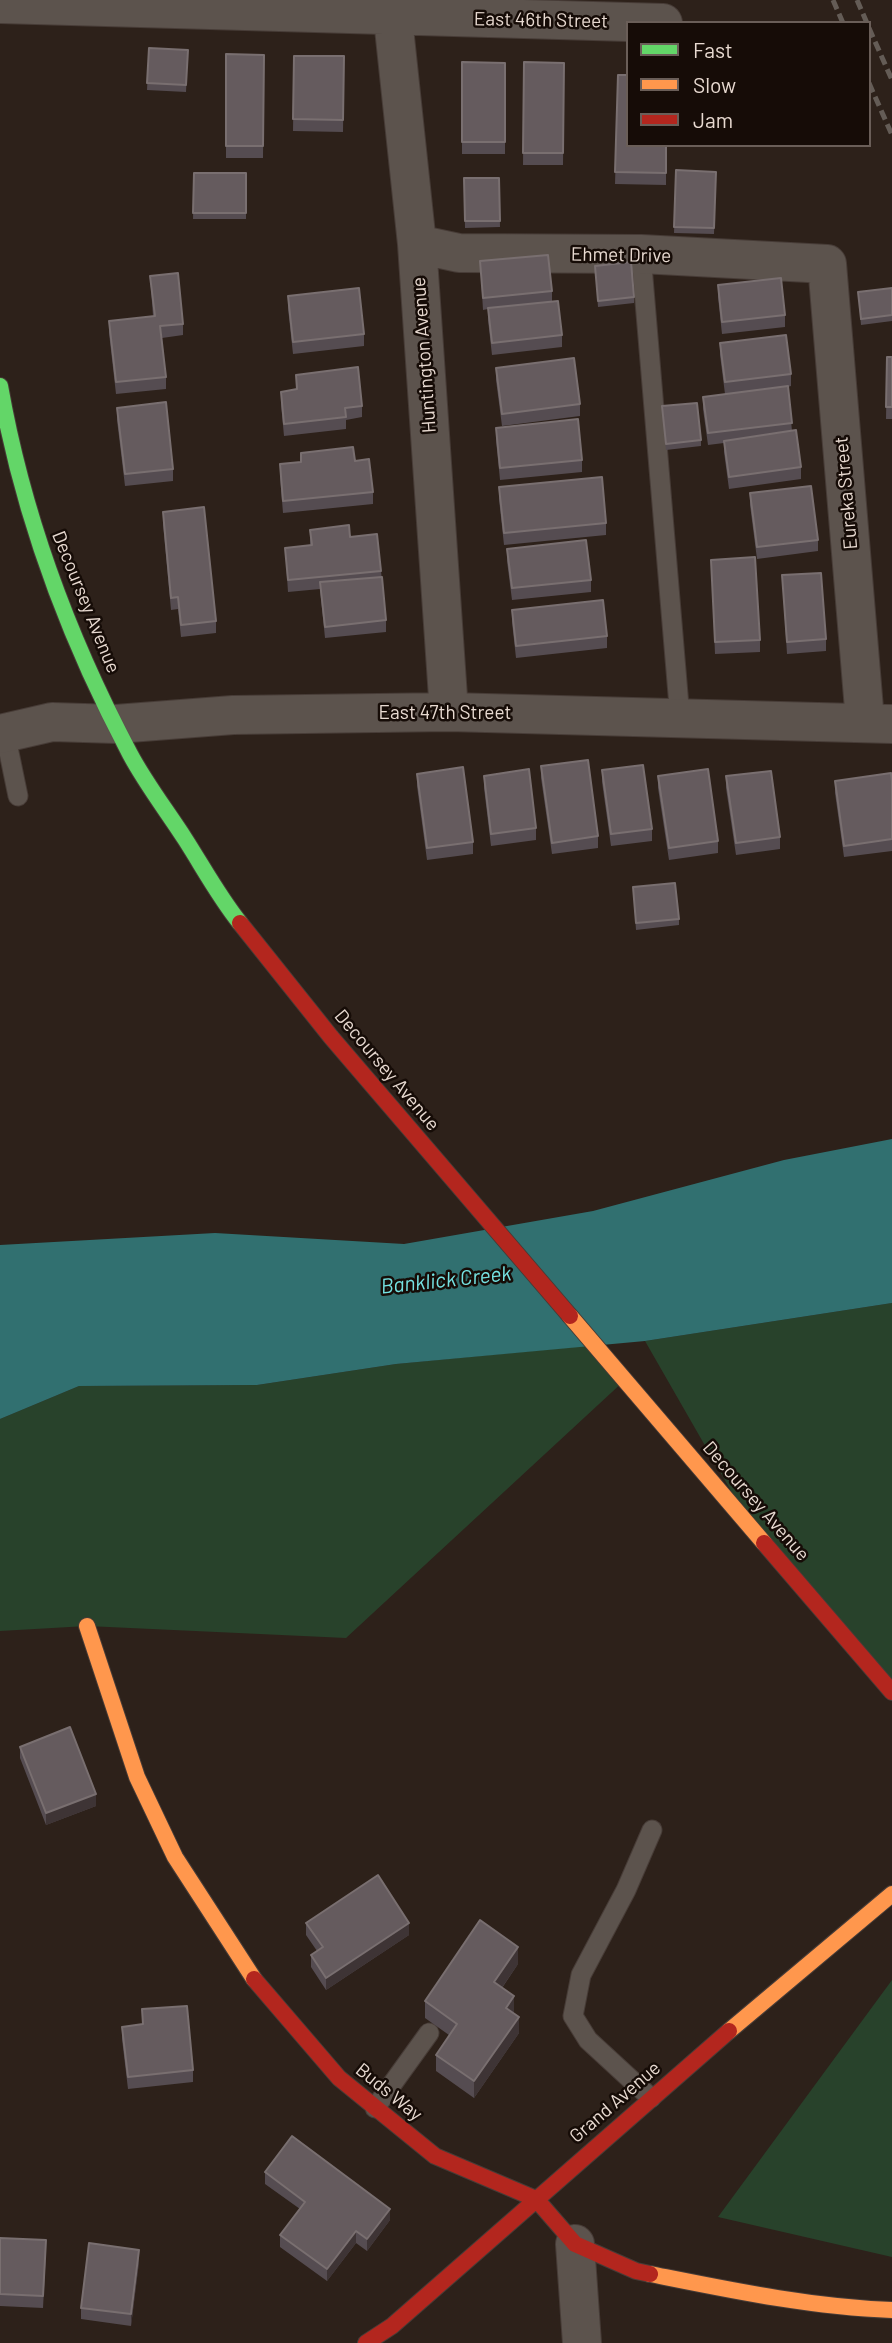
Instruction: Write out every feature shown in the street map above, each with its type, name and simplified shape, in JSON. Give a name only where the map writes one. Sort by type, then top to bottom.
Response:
[{"type":"street","name":"East 46th Street","points":[[0,4],[393,8],[627,21]]},
{"type":"street","name":"Huntington Avenue","points":[[393,8],[417,244],[449,712]]},
{"type":"street","name":"Ehmet Drive","points":[[417,244],[459,253],[641,254],[827,264]]},
{"type":"street","name":"Eureka Street","points":[[827,264],[878,723]]},
{"type":"street","name":"Decoursey Avenue","points":[[0,386],[26,505],[48,572],[79,649],[131,756],[236,918],[331,1037],[892,1692]]},
{"type":"street","name":"East 47th Street","points":[[2,733],[52,722],[116,724],[233,715],[449,712],[878,723]]},
{"type":"street","name":"Buds Way","points":[[87,1626],[137,1777],[175,1857],[253,1978],[338,2078],[435,2156],[536,2199],[575,2244],[636,2271],[747,2293],[843,2308],[892,2310]]},
{"type":"street","name":"Grand Avenue","points":[[366,2343],[391,2326],[651,2098],[892,1894]]},
{"type":"street","points":[[575,2244],[582,2343]]},
{"type":"lane","points":[[641,254],[680,719]]},
{"type":"lane","points":[[2,733],[18,796]]},
{"type":"lane","points":[[651,2098],[588,2040],[573,2016],[581,1975],[626,1890],[652,1830]]},
{"type":"lane","points":[[375,2108],[429,2033]]},
{"type":"green space","points":[[892,1303],[892,1692],[754,1531],[645,1341]]},
{"type":"green space","points":[[594,1345],[625,1380],[346,1638],[87,1626],[0,1631],[0,1419],[79,1386],[257,1385],[396,1364]]},
{"type":"green space","points":[[892,1980],[892,2257],[718,2217]]},
{"type":"water","name":"Banklick Creek","points":[[892,1139],[892,1303],[645,1341],[396,1364],[257,1385],[79,1386],[0,1419],[0,1245],[215,1233],[404,1244],[593,1211],[784,1160]]},
{"type":"building","points":[[149,48],[188,50],[186,85],[147,83]]},
{"type":"building","points":[[226,54],[264,55],[263,146],[226,146]]},
{"type":"building","points":[[294,56],[344,56],[343,120],[293,119]]},
{"type":"building","points":[[462,62],[505,63],[505,142],[462,142]]},
{"type":"building","points":[[524,62],[564,63],[563,153],[523,153]]},
{"type":"building","points":[[618,75],[626,75],[626,147],[666,147],[666,173],[615,172]]},
{"type":"building","points":[[676,170],[716,172],[714,228],[674,227]]},
{"type":"building","points":[[194,173],[246,173],[246,213],[193,213]]},
{"type":"building","points":[[464,178],[499,178],[500,221],[465,221]]},
{"type":"building","points":[[548,255],[552,291],[483,298],[480,261]]},
{"type":"building","points":[[631,262],[634,297],[598,301],[595,266]]},
{"type":"building","points":[[178,273],[183,324],[160,326],[166,377],[116,382],[109,321],[155,316],[150,276]]},
{"type":"building","points":[[781,278],[785,315],[722,322],[718,285]]},
{"type":"building","points":[[359,288],[364,334],[293,342],[288,296]]},
{"type":"building","points":[[892,288],[892,315],[861,319],[858,292]]},
{"type":"building","points":[[558,301],[562,335],[492,343],[488,308]]},
{"type":"building","points":[[786,335],[791,374],[725,382],[720,343]]},
{"type":"building","points":[[887,357],[892,357],[892,407],[886,407]]},
{"type":"building","points":[[574,358],[580,404],[502,414],[496,368]]},
{"type":"building","points":[[358,367],[362,406],[345,408],[346,417],[284,424],[281,392],[297,389],[296,375]]},
{"type":"building","points":[[788,386],[792,423],[708,433],[703,397]]},
{"type":"building","points":[[166,402],[173,469],[125,474],[117,408]]},
{"type":"building","points":[[697,403],[701,440],[666,444],[662,406]]},
{"type":"building","points":[[578,419],[582,460],[500,468],[496,428]]},
{"type":"building","points":[[796,430],[801,467],[729,477],[724,441]]},
{"type":"building","points":[[353,447],[355,461],[369,459],[373,492],[283,501],[280,464],[301,462],[301,453]]},
{"type":"building","points":[[602,477],[606,523],[504,533],[499,487]]},
{"type":"building","points":[[811,486],[818,540],[757,547],[750,493]]},
{"type":"building","points":[[204,507],[216,621],[181,625],[178,597],[171,598],[163,512]]},
{"type":"building","points":[[349,525],[350,537],[377,534],[381,571],[288,580],[285,548],[312,545],[310,530]]},
{"type":"building","points":[[586,540],[591,580],[512,588],[507,549]]},
{"type":"building","points":[[755,557],[760,640],[715,642],[711,560]]},
{"type":"building","points":[[821,573],[826,639],[787,642],[782,575]]},
{"type":"building","points":[[382,577],[386,620],[325,627],[320,582]]},
{"type":"building","points":[[603,600],[607,636],[516,646],[512,610]]},
{"type":"building","points":[[588,760],[598,836],[552,843],[541,766]]},
{"type":"building","points":[[643,765],[652,829],[611,834],[602,770]]},
{"type":"building","points":[[463,767],[473,842],[427,848],[417,774]]},
{"type":"building","points":[[529,769],[536,828],[491,834],[484,776]]},
{"type":"building","points":[[708,769],[718,841],[669,848],[658,776]]},
{"type":"building","points":[[771,771],[780,837],[736,843],[726,776]]},
{"type":"building","points":[[891,773],[892,839],[844,846],[835,781]]},
{"type":"building","points":[[675,883],[679,919],[636,923],[633,887]]},
{"type":"building","points":[[70,1727],[96,1794],[46,1813],[20,1747]]},
{"type":"building","points":[[378,1875],[409,1923],[326,1978],[311,1955],[323,1947],[306,1923]]},
{"type":"building","points":[[480,1920],[518,1947],[494,1982],[514,1996],[506,2008],[519,2017],[474,2081],[436,2055],[457,2024],[425,2001]]},
{"type":"building","points":[[187,2006],[193,2070],[128,2077],[122,2027],[143,2024],[142,2009]]},
{"type":"building","points":[[292,2136],[390,2209],[367,2239],[356,2231],[327,2269],[280,2235],[305,2202],[265,2172]]},
{"type":"building","points":[[0,2238],[46,2240],[43,2296],[0,2294]]},
{"type":"building","points":[[89,2243],[139,2250],[131,2314],[81,2308]]},
{"type":"railway","points":[[833,0],[842,21]]},
{"type":"railway","points":[[857,0],[866,21]]},
{"type":"railway","points":[[871,33],[892,80]]},
{"type":"railway","points":[[871,88],[892,135]]},
{"type":"traffic: fast","points":[[0,386],[21,482],[35,529],[50,575],[87,665],[136,765],[240,923]]},
{"type":"traffic: slow","points":[[570,1316],[764,1543]]},
{"type":"traffic: slow","points":[[87,1626],[137,1777],[175,1857],[254,1979]]},
{"type":"traffic: slow","points":[[729,2031],[892,1894]]},
{"type":"traffic: slow","points":[[650,2274],[800,2302],[892,2310]]},
{"type":"traffic: jam","points":[[240,923],[331,1037],[570,1316]]},
{"type":"traffic: jam","points":[[764,1543],[892,1692]]},
{"type":"traffic: jam","points":[[254,1979],[339,2078],[435,2156],[536,2199],[575,2244],[636,2271],[650,2274]]},
{"type":"traffic: jam","points":[[366,2343],[392,2326],[729,2031]]}]
